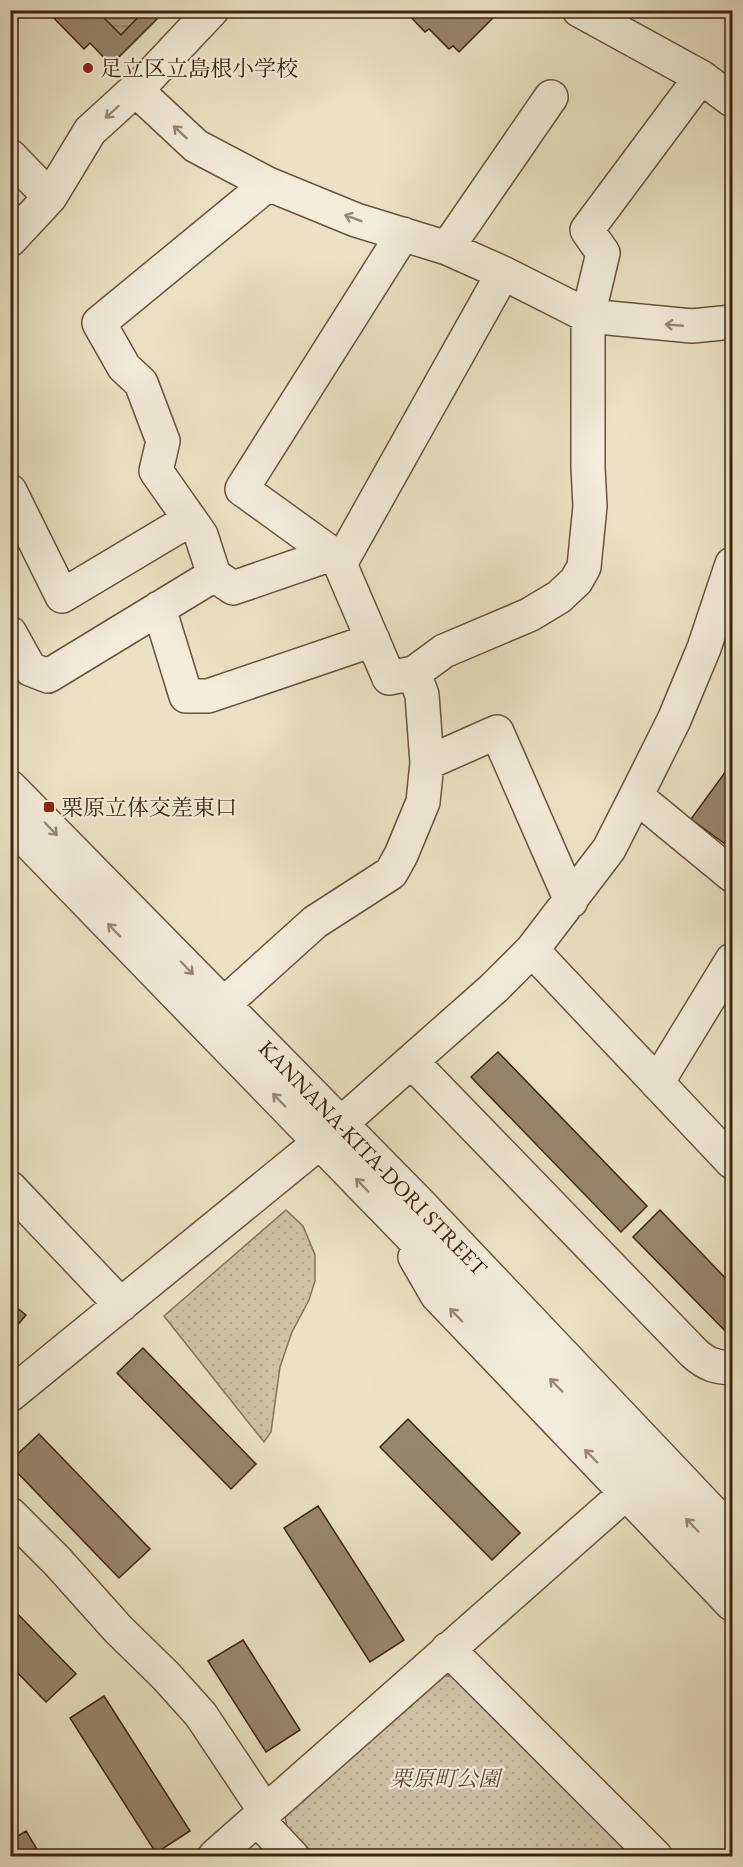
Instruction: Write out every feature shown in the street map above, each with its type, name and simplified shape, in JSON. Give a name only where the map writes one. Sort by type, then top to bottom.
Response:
[{"type":"street","points":[[10,240],[50,197],[90,131],[136,90],[212,10]]},
{"type":"street","points":[[579,10],[701,77],[732,100]]},
{"type":"street","points":[[403,234],[242,489],[336,559],[389,678],[414,674],[444,651],[529,615],[560,597],[576,581],[584,567],[590,506],[588,316],[603,253],[588,230],[701,77]]},
{"type":"street","points":[[136,90],[196,146],[268,184],[356,220],[447,248],[503,273],[588,316],[692,326],[732,322]]},
{"type":"street","points":[[447,248],[551,97]]},
{"type":"street","points":[[10,156],[50,197]]},
{"type":"street","points":[[268,184],[99,323],[124,367],[141,383],[163,441],[156,471],[201,535],[213,574],[233,588],[336,559],[503,273]]},
{"type":"street","points":[[10,491],[62,596],[189,520]]},
{"type":"street","points":[[10,1395],[330,1133],[494,988],[532,950],[609,849],[674,720],[704,648],[732,564]]},
{"type":"street","points":[[10,633],[30,669],[48,676],[213,574]]},
{"type":"street","points":[[159,608],[186,696],[208,696],[373,640]]},
{"type":"street","points":[[223,1005],[315,922],[391,873],[423,802],[427,764],[422,695],[414,674]]},
{"type":"street","points":[[427,764],[497,732],[571,901]]},
{"type":"street","name":"KANNANA-KITA-DORI STREET","points":[[10,787],[223,1005],[330,1133]]},
{"type":"street","points":[[636,796],[732,875]]},
{"type":"street","name":"KANNANA-KITA-DORI STREET","points":[[10,823],[330,1133],[732,1533]]},
{"type":"street","points":[[532,950],[732,1162]]},
{"type":"street","points":[[657,1083],[732,960]]},
{"type":"street","points":[[412,1062],[694,1353],[705,1363],[732,1368]]},
{"type":"street","points":[[10,1188],[121,1305]]},
{"type":"street","points":[[732,1501],[489,1249],[448,1219],[409,1213],[425,1276],[437,1295],[732,1604]]},
{"type":"street","name":"KANNANA-KITA-DORI STREET","points":[[409,1213],[732,1568]]},
{"type":"street","points":[[215,1857],[447,1649],[536,1574],[626,1493]]},
{"type":"street","points":[[10,1514],[201,1715],[261,1815],[292,1857]]},
{"type":"street","points":[[447,1649],[655,1857]]},
{"type":"green space","points":[[286,1210],[303,1226],[315,1255],[315,1281],[309,1300],[292,1332],[280,1367],[271,1432],[264,1442],[164,1316]]},
{"type":"green space","name":"栗原町公園","points":[[441,1676],[455,1676],[637,1856],[316,1856],[287,1827],[285,1815]]},
{"type":"shaded area","points":[[96,11],[145,11],[121,35]]},
{"type":"building","points":[[46,10],[96,10],[121,35],[145,10],[166,10],[111,65],[90,43],[84,49]]},
{"type":"building","points":[[404,10],[494,10],[497,14],[459,52],[453,46],[449,49],[429,29],[425,32]]},
{"type":"building","points":[[726,771],[732,776],[732,849],[691,819]]},
{"type":"building","points":[[498,1052],[647,1206],[621,1232],[471,1077]]},
{"type":"building","points":[[660,1210],[732,1285],[732,1338],[633,1237]]},
{"type":"building","points":[[10,1302],[26,1315],[10,1334]]},
{"type":"building","points":[[143,1348],[256,1464],[231,1489],[117,1373]]},
{"type":"building","points":[[408,1419],[520,1533],[492,1560],[380,1447]]},
{"type":"building","points":[[39,1434],[150,1549],[119,1578],[10,1465],[10,1461]]},
{"type":"building","points":[[318,1506],[404,1640],[370,1662],[284,1528]]},
{"type":"building","points":[[10,1606],[76,1674],[46,1702],[10,1665]]},
{"type":"building","points":[[243,1640],[300,1730],[266,1752],[208,1661]]},
{"type":"building","points":[[104,1696],[190,1831],[156,1853],[70,1718]]},
{"type":"building","points":[[26,1831],[41,1856],[10,1856],[10,1841]]},
{"type":"place","name":"足立区立島根小学校","points":[[88,68]]},
{"type":"place","name":"栗原立体交差東口","points":[[49,807]]}]
